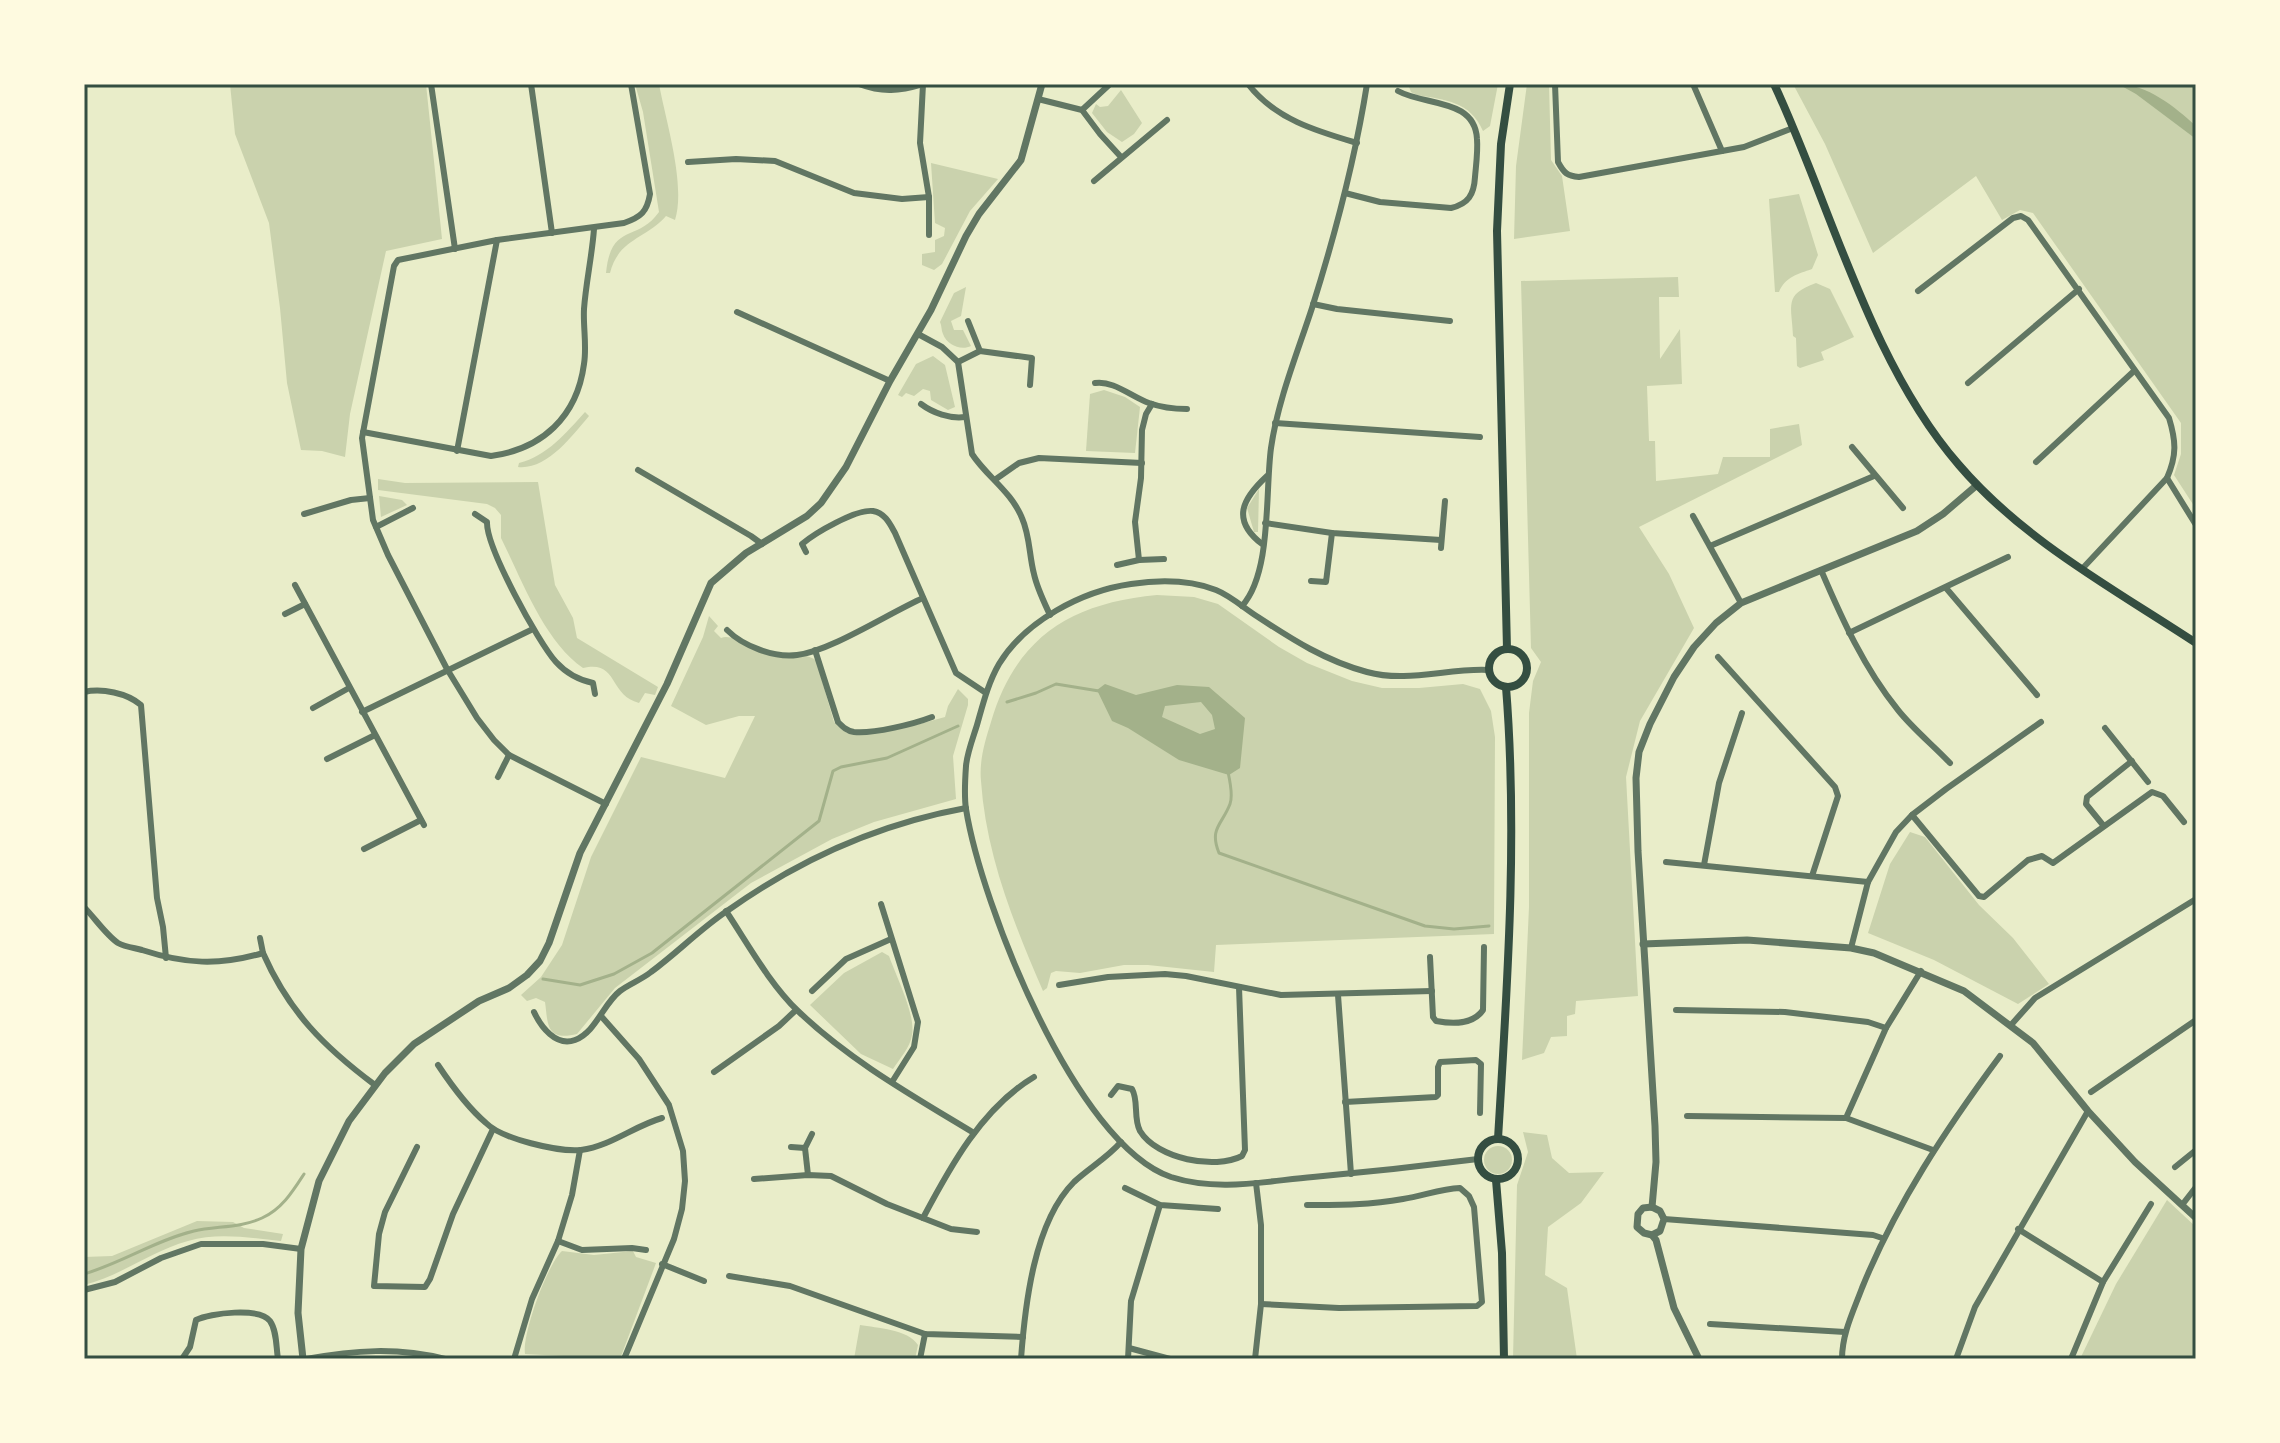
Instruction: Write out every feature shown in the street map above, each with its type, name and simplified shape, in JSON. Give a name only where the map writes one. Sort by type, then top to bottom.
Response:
[{"type":"main road","points":[[1507,649],[1497,231],[1501,144],[1510,84]]},
{"type":"main road","points":[[1774,84],[1871,317],[1917,409],[1958,464],[1977,485],[2028,529],[2082,569],[2196,643]]},
{"type":"main road","points":[[1507,649],[1523,656],[1527,667],[1523,680],[1506,687],[1494,682],[1488,670],[1491,658],[1507,649]]},
{"type":"main road","points":[[1498,1139],[1510,903],[1510,742],[1506,687]]},
{"type":"main road","points":[[1498,1139],[1512,1145],[1518,1164],[1511,1175],[1496,1180],[1481,1171],[1478,1159],[1483,1146],[1498,1139]]},
{"type":"main road","points":[[1496,1180],[1502,1253],[1504,1359]]},
{"type":"street","points":[[431,84],[455,249]]},
{"type":"street","points":[[531,84],[552,233]]},
{"type":"street","points":[[606,804],[509,755],[477,718],[447,669],[376,527],[363,450],[363,432],[394,266],[398,260],[497,240],[624,223],[640,217],[648,208],[648,181],[631,84]]},
{"type":"street","points":[[859,84],[876,91],[903,91],[923,84],[920,143],[929,197],[929,235]]},
{"type":"street","points":[[445,1359],[405,1352],[363,1350],[305,1359],[298,1313],[301,1249],[311,1206],[326,1164],[349,1121],[375,1085],[404,1054],[431,1030],[479,1001],[509,988],[540,961],[580,853],[667,684],[711,583],[746,553],[807,516],[821,503],[846,467],[979,214],[1021,160],[1042,84]]},
{"type":"street","points":[[1082,110],[1110,84]]},
{"type":"street","points":[[1248,84],[1270,107],[1288,119],[1357,143]]},
{"type":"street","points":[[1242,606],[1249,598],[1259,571],[1275,423],[1345,193],[1367,84]]},
{"type":"street","points":[[1555,84],[1558,162],[1564,174],[1579,177],[1744,147],[1793,128]]},
{"type":"street","points":[[1693,84],[1722,151]]},
{"type":"street","points":[[1345,193],[1380,202],[1451,208],[1462,206],[1471,198],[1478,141],[1476,129],[1469,118],[1460,110],[1411,98],[1398,91]]},
{"type":"street","points":[[1038,99],[1082,110],[1121,157]]},
{"type":"street","points":[[1094,181],[1167,120]]},
{"type":"street","points":[[688,162],[736,159],[775,161],[854,193],[902,199],[929,197]]},
{"type":"street","points":[[1918,291],[2002,226],[2021,216],[2028,220],[2079,289],[2169,418],[2176,443],[2174,462],[2167,478],[2082,569]]},
{"type":"street","points":[[363,432],[478,455],[512,453],[546,436],[567,414],[577,393],[584,365],[584,312],[594,229]]},
{"type":"street","points":[[457,451],[497,240]]},
{"type":"street","points":[[1968,383],[2079,289]]},
{"type":"street","points":[[1313,304],[1450,321]]},
{"type":"street","points":[[737,312],[890,381]]},
{"type":"street","points":[[968,321],[980,351]]},
{"type":"street","points":[[918,334],[942,347],[958,362],[972,454],[1017,506],[1024,522],[1034,575],[1050,615]]},
{"type":"street","points":[[958,362],[980,351],[1032,358],[1030,385]]},
{"type":"street","points":[[2036,462],[2134,371]]},
{"type":"street","points":[[1095,383],[1120,389],[1152,404],[1187,409]]},
{"type":"street","points":[[921,404],[955,418],[965,417]]},
{"type":"street","points":[[1139,560],[1135,522],[1142,463],[1142,430],[1152,404]]},
{"type":"street","points":[[1275,423],[1480,437]]},
{"type":"street","points":[[1852,447],[1903,508]]},
{"type":"street","points":[[996,479],[1019,463],[1039,458],[1142,463]]},
{"type":"street","points":[[638,470],[762,544]]},
{"type":"street","points":[[1262,544],[1243,523],[1243,511],[1247,496],[1267,476]]},
{"type":"street","points":[[1710,546],[1874,476]]},
{"type":"street","points":[[2167,478],[2196,525]]},
{"type":"street","points":[[1652,1207],[1655,1126],[1636,778],[1639,752],[1664,695],[1705,635],[1741,603],[1917,531],[1977,485]]},
{"type":"street","points":[[304,514],[351,500],[370,498]]},
{"type":"street","points":[[1265,523],[1441,544],[1445,501]]},
{"type":"street","points":[[376,527],[413,508]]},
{"type":"street","points":[[806,552],[802,544],[837,522],[861,512],[881,514],[895,533],[956,673],[986,693]]},
{"type":"street","points":[[475,514],[487,522],[490,539],[533,629],[557,663],[577,679],[593,683],[595,694]]},
{"type":"street","points":[[1693,516],[1741,603]]},
{"type":"street","points":[[1311,581],[1326,582],[1332,533]]},
{"type":"street","points":[[1849,633],[2008,557]]},
{"type":"street","points":[[1117,565],[1164,559]]},
{"type":"street","points":[[1821,570],[1849,633],[1876,679],[1897,709],[1950,763]]},
{"type":"street","points":[[1478,1159],[1351,1174],[1213,1185],[1169,1176],[1148,1166],[1121,1142],[1086,1100],[1060,1059],[1028,997],[989,895],[966,808],[966,762],[986,693],[1000,663],[1032,626],[1110,589],[1132,584],[1177,582],[1220,591],[1311,651],[1370,674],[1409,676],[1488,670]]},
{"type":"street","points":[[295,585],[422,823],[364,849]]},
{"type":"street","points":[[1946,588],[2037,695]]},
{"type":"street","points":[[727,630],[749,645],[773,654],[795,656],[815,650],[923,598]]},
{"type":"street","points":[[285,614],[305,604]]},
{"type":"street","points":[[362,712],[533,629]]},
{"type":"street","points":[[815,650],[838,722],[844,729],[855,732],[916,723],[932,717]]},
{"type":"street","points":[[1718,657],[1835,787],[1838,796],[1812,876]]},
{"type":"street","points":[[313,708],[349,688]]},
{"type":"street","points":[[84,692],[96,689],[114,693],[141,705],[157,898],[166,958]]},
{"type":"street","points":[[1704,865],[1719,783],[1742,713]]},
{"type":"street","points":[[1851,948],[1868,882],[1896,832],[1912,815],[2041,722]]},
{"type":"street","points":[[2105,728],[2148,782]]},
{"type":"street","points":[[327,759],[375,735]]},
{"type":"street","points":[[498,777],[509,755]]},
{"type":"street","points":[[2103,825],[2086,804],[2087,797],[2132,761]]},
{"type":"street","points":[[1912,815],[1979,896],[1984,897],[2028,860],[2042,856],[2053,863],[2152,792],[2163,796],[2184,822]]},
{"type":"street","points":[[534,1012],[548,1033],[556,1039],[570,1042],[585,1034],[619,992],[651,973],[726,911],[782,873],[847,841],[921,816],[966,808]]},
{"type":"street","points":[[1666,862],[1868,882]]},
{"type":"street","points":[[2011,1025],[2035,998],[2196,899]]},
{"type":"street","points":[[881,904],[918,1022],[914,1047],[892,1082]]},
{"type":"street","points":[[84,907],[117,943],[166,958],[190,963],[247,958],[263,953]]},
{"type":"street","points":[[726,911],[764,969],[796,1010],[860,1063],[974,1133]]},
{"type":"street","points":[[260,938],[263,953],[277,980],[308,1027],[328,1049],[375,1085]]},
{"type":"street","points":[[812,991],[846,959],[891,939]]},
{"type":"street","points":[[1643,944],[1747,940],[1851,948],[1874,953],[1964,991],[2033,1043],[2088,1111],[2135,1162],[2196,1218]]},
{"type":"street","points":[[1430,957],[1433,1017],[1436,1021],[1470,1022],[1478,1018],[1483,1010],[1484,947]]},
{"type":"street","points":[[1846,1118],[1886,1028],[1921,971]]},
{"type":"street","points":[[1059,985],[1108,977],[1165,974],[1281,995],[1432,991]]},
{"type":"street","points":[[1111,1095],[1118,1086],[1132,1089],[1139,1129],[1148,1142],[1174,1156],[1199,1161],[1242,1156],[1245,1150],[1239,987]]},
{"type":"street","points":[[1338,995],[1351,1174]]},
{"type":"street","points":[[714,1072],[779,1026],[796,1010]]},
{"type":"street","points":[[1676,1010],[1785,1012],[1868,1022],[1886,1028]]},
{"type":"street","points":[[601,1016],[639,1059],[669,1105],[678,1131],[684,1172],[682,1209],[671,1247],[624,1359]]},
{"type":"street","points":[[2091,1092],[2196,1020]]},
{"type":"street","points":[[1842,1359],[1845,1332],[1882,1238],[1933,1150],[2000,1056]]},
{"type":"street","points":[[1345,1102],[1436,1097],[1440,1062],[1476,1060],[1481,1064],[1480,1113]]},
{"type":"street","points":[[438,1065],[453,1088],[493,1129],[530,1143],[580,1150],[618,1139],[662,1118]]},
{"type":"street","points":[[923,1218],[974,1133],[1034,1077]]},
{"type":"street","points":[[1956,1359],[1975,1307],[2088,1111]]},
{"type":"street","points":[[1687,1116],[1846,1118],[1933,1150]]},
{"type":"street","points":[[417,1147],[385,1212],[379,1234],[374,1286],[425,1287],[453,1214],[493,1129]]},
{"type":"street","points":[[808,1175],[805,1148],[812,1134]]},
{"type":"street","points":[[1021,1359],[1036,1253],[1055,1207],[1072,1184],[1121,1142]]},
{"type":"street","points":[[791,1147],[805,1148]]},
{"type":"street","points":[[514,1359],[532,1299],[558,1241],[572,1195],[580,1150]]},
{"type":"street","points":[[2175,1167],[2196,1150]]},
{"type":"street","points":[[754,1179],[831,1176],[887,1204],[951,1229],[977,1232]]},
{"type":"street","points":[[1255,1359],[1261,1304],[1261,1225],[1256,1183]]},
{"type":"street","points":[[2182,1205],[2196,1187]]},
{"type":"street","points":[[1125,1188],[1160,1205],[1218,1209]]},
{"type":"street","points":[[1261,1304],[1355,1308],[1477,1306],[1482,1302],[1474,1207],[1469,1196],[1460,1188],[1367,1205],[1307,1205]]},
{"type":"street","points":[[2071,1359],[2103,1282],[2151,1204]]},
{"type":"street","points":[[1128,1359],[1131,1301],[1160,1205]]},
{"type":"street","points":[[1652,1207],[1660,1211],[1664,1219],[1660,1231],[1652,1235],[1644,1233],[1636,1222],[1640,1211],[1652,1207]]},
{"type":"street","points":[[1664,1219],[1882,1238]]},
{"type":"street","points":[[2018,1229],[2103,1282]]},
{"type":"street","points":[[1652,1235],[1661,1253],[1674,1308],[1699,1359]]},
{"type":"street","points":[[558,1241],[582,1250],[646,1250]]},
{"type":"street","points":[[84,1290],[115,1282],[161,1258],[201,1244],[253,1243],[301,1249]]},
{"type":"street","points":[[662,1264],[704,1281]]},
{"type":"street","points":[[729,1276],[790,1286],[925,1334],[1023,1337]]},
{"type":"street","points":[[182,1359],[190,1347],[196,1320],[205,1315],[250,1313],[265,1315],[272,1323],[278,1359]]},
{"type":"street","points":[[1710,1324],[1845,1332]]},
{"type":"street","points":[[920,1359],[925,1334]]},
{"type":"street","points":[[1129,1348],[1170,1359]]},
{"type":"shaded area","points":[[230,84],[426,84],[442,239],[386,251],[350,414],[345,457],[301,450],[287,383],[269,223],[235,134]]},
{"type":"shaded area","points":[[635,84],[659,84],[677,172],[678,206],[675,220],[666,216],[626,246],[614,261],[610,273],[606,273],[613,246],[619,239],[651,221],[659,212],[643,112]]},
{"type":"shaded area","points":[[1408,84],[1498,84],[1490,126],[1483,131],[1478,121],[1464,108],[1417,95],[1411,92]]},
{"type":"shaded area","points":[[1527,84],[1549,84],[1551,160],[1562,176],[1570,231],[1514,239],[1516,166]]},
{"type":"shaded area","points":[[1793,84],[2196,84],[2196,509],[2174,475],[2181,454],[2181,423],[2033,213],[2020,210],[2002,220],[1976,176],[1873,253],[1825,144]]},
{"type":"shaded area","points":[[2118,84],[2150,92],[2170,104],[2196,126],[2196,139],[2136,94]]},
{"type":"shaded area","points":[[1121,90],[1142,123],[1134,134],[1122,142],[1107,132],[1092,113],[1096,104],[1108,106]]},
{"type":"shaded area","points":[[931,163],[998,179],[970,211],[942,264],[934,270],[922,265],[922,254],[935,252],[935,240],[944,236],[945,228],[935,223]]},
{"type":"shaded area","points":[[1799,194],[1818,255],[1812,269],[1792,277],[1779,292],[1775,292],[1769,199]]},
{"type":"shaded area","points":[[1678,277],[1679,297],[1659,297],[1660,359],[1680,329],[1682,384],[1647,386],[1649,441],[1655,441],[1656,481],[1718,474],[1723,457],[1770,457],[1770,429],[1799,424],[1802,445],[1639,527],[1669,574],[1694,628],[1640,721],[1626,777],[1638,996],[1576,1001],[1575,1014],[1567,1016],[1567,1036],[1551,1037],[1544,1053],[1522,1060],[1529,907],[1529,713],[1533,681],[1541,662],[1531,648],[1521,281]]},
{"type":"shaded area","points":[[1816,283],[1830,289],[1854,337],[1821,352],[1824,360],[1800,368],[1797,366],[1796,338],[1793,336],[1792,302],[1798,292]]},
{"type":"shaded area","points":[[966,287],[961,316],[951,321],[954,330],[963,330],[971,346],[963,348],[948,341],[940,322],[954,293]]},
{"type":"shaded area","points":[[933,356],[945,365],[955,407],[948,410],[931,400],[930,391],[923,389],[914,396],[906,393],[902,397],[898,395],[916,364]]},
{"type":"shaded area","points":[[1104,390],[1125,397],[1140,407],[1135,453],[1086,451],[1090,394]]},
{"type":"shaded area","points":[[585,412],[589,416],[558,450],[539,463],[518,467],[519,463],[555,443]]},
{"type":"shaded area","points":[[378,479],[405,483],[538,482],[555,585],[573,618],[577,638],[658,687],[655,695],[645,693],[639,703],[629,699],[603,669],[583,668],[557,642],[535,609],[501,538],[501,515],[495,508],[487,504],[378,490]]},
{"type":"shaded area","points":[[1259,489],[1258,532],[1254,532],[1247,508]]},
{"type":"shaded area","points":[[379,496],[402,500],[407,505],[381,517]]},
{"type":"shaded area","points":[[1157,595],[1194,597],[1218,604],[1279,647],[1307,663],[1352,681],[1382,688],[1463,684],[1480,689],[1491,711],[1495,737],[1494,934],[1216,945],[1214,972],[1148,965],[1124,965],[1080,973],[1056,971],[1051,973],[1047,988],[1043,991],[1012,915],[989,836],[981,774],[987,736],[1002,692],[1015,667],[1051,630],[1073,616],[1098,606]]},
{"type":"shaded area","points":[[709,616],[718,626],[714,631],[721,638],[731,638],[764,653],[797,655],[816,660],[834,722],[847,733],[916,725],[945,717],[958,689],[968,699],[968,705],[953,756],[956,799],[874,822],[832,839],[751,883],[615,988],[577,1034],[559,1035],[550,1028],[545,1002],[536,998],[527,1001],[521,995],[541,977],[562,945],[591,857],[641,757],[725,778],[755,716],[739,716],[706,725],[671,706],[703,637]]},
{"type":"shaded area","points":[[1105,684],[1136,695],[1177,685],[1209,687],[1245,718],[1240,768],[1229,775],[1179,760],[1112,721],[1097,690]],"holes":[[[1201,702],[1212,715],[1215,729],[1200,734],[1162,717],[1165,706]]]},
{"type":"shaded area","points":[[1910,832],[1925,837],[1979,905],[2013,938],[2049,984],[2018,1004],[1934,960],[1868,933],[1890,864]]},
{"type":"shaded area","points":[[882,952],[889,956],[908,1006],[912,1027],[909,1044],[893,1069],[861,1054],[810,1005],[844,973]]},
{"type":"shaded area","points":[[1523,1132],[1547,1135],[1552,1158],[1569,1173],[1604,1172],[1581,1203],[1548,1227],[1545,1275],[1567,1288],[1577,1359],[1513,1359],[1517,1185],[1528,1152]]},
{"type":"shaded area","points":[[1498,1146],[1508,1150],[1512,1160],[1508,1170],[1498,1174],[1488,1170],[1484,1160],[1488,1150]]},
{"type":"shaded area","points":[[2167,1200],[2196,1227],[2196,1359],[2080,1359],[2116,1284]]},
{"type":"shaded area","points":[[197,1221],[233,1222],[244,1228],[283,1234],[281,1241],[222,1236],[199,1238],[84,1285],[84,1257],[112,1256]]},
{"type":"shaded area","points":[[562,1251],[594,1255],[633,1251],[636,1257],[656,1263],[620,1359],[525,1354],[527,1331],[537,1300],[549,1270]]},
{"type":"shaded area","points":[[860,1325],[892,1330],[907,1336],[918,1345],[915,1359],[854,1359]]},
{"type":"waterway","points":[[1007,702],[1056,684],[1099,691]]},
{"type":"waterway","points":[[543,979],[580,985],[614,974],[652,953],[819,821],[833,771],[887,758],[958,726]]},
{"type":"waterway","points":[[1228,772],[1231,801],[1216,832],[1219,853],[1425,926],[1454,929],[1489,926]]},
{"type":"waterway","points":[[84,1274],[180,1235],[246,1224],[262,1218],[281,1205],[304,1174]]}]
